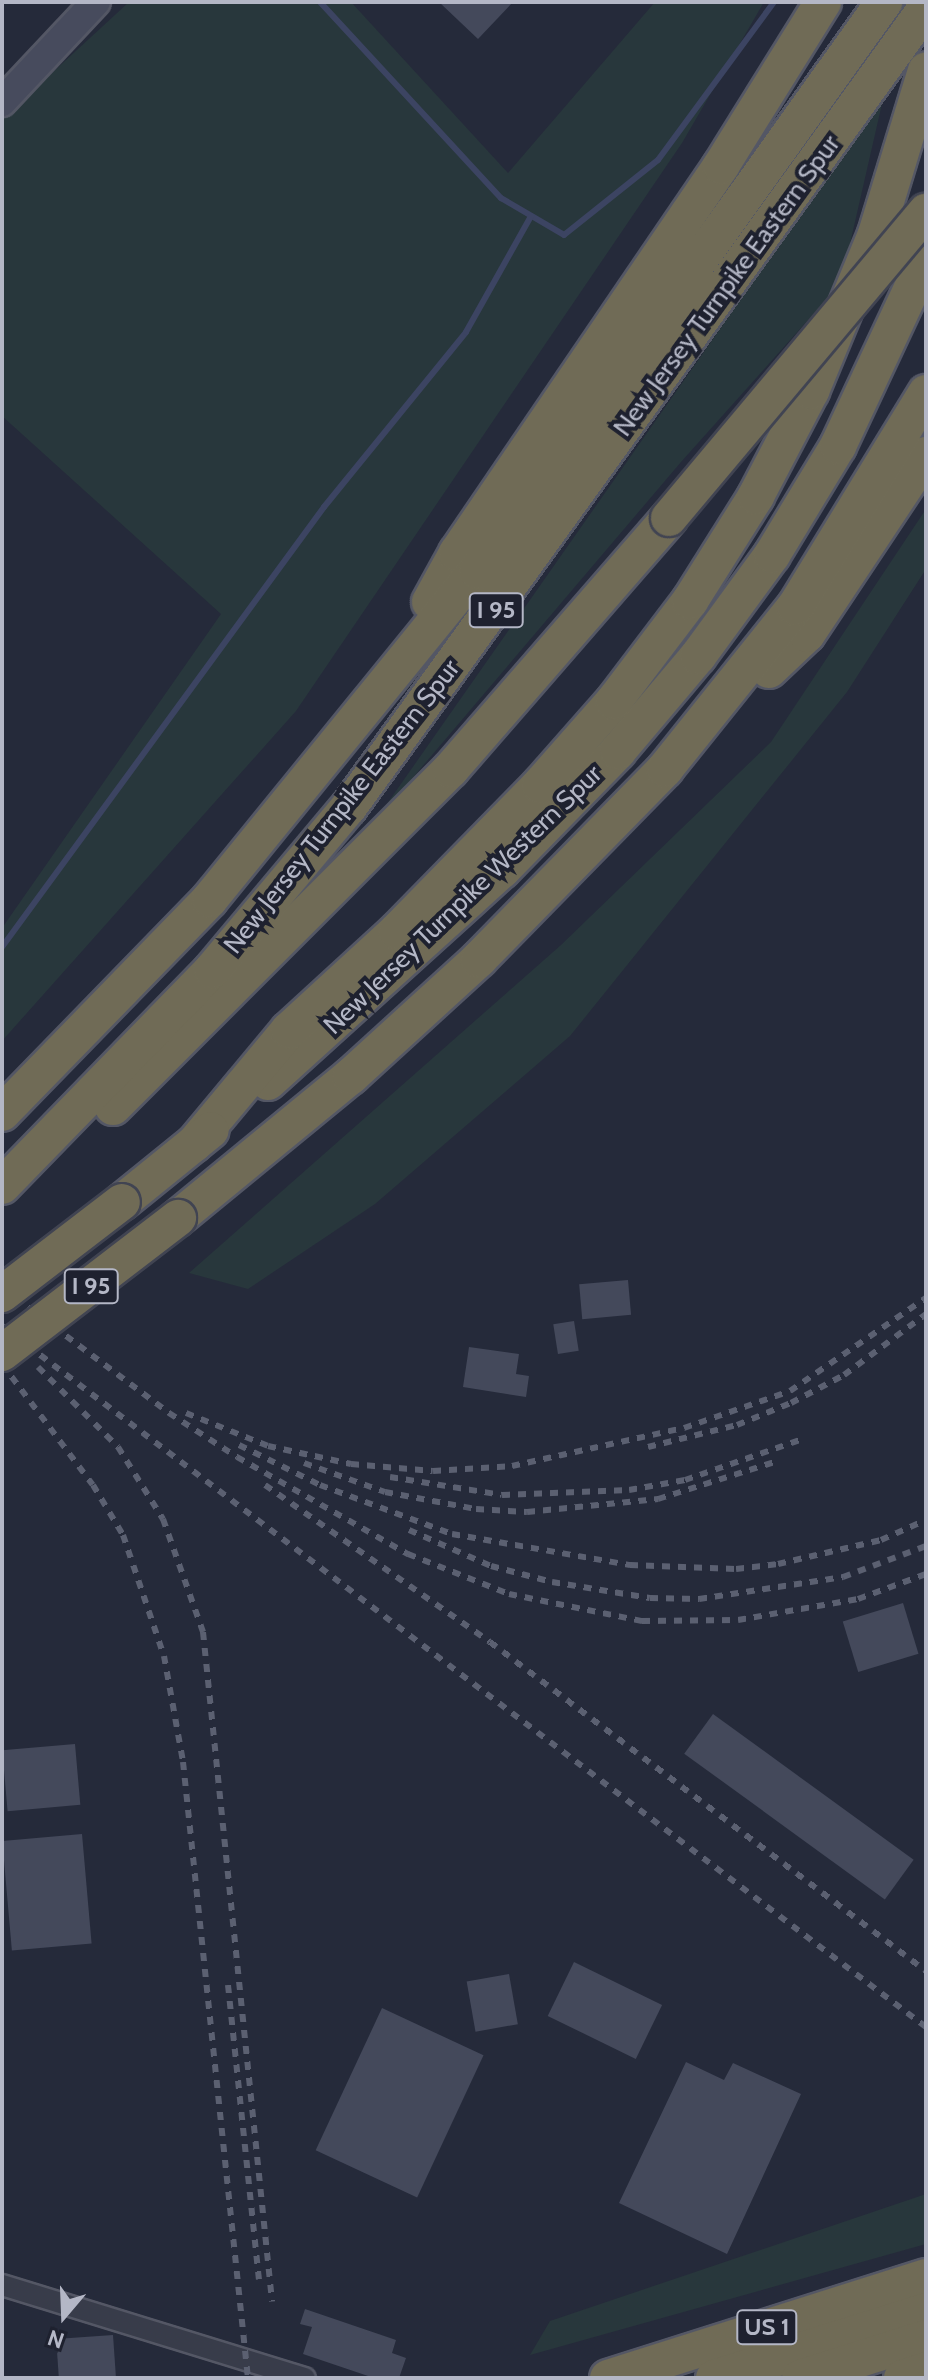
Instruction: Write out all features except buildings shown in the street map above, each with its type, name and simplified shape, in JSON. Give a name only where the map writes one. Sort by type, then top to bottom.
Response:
[{"type":"highway","name":"New Jersey Turnpike Eastern Spur","points":[[394,667],[457,553],[682,225],[823,2]]},
{"type":"highway","name":"New Jersey Turnpike Eastern Spur","points":[[2,1113],[191,920],[394,667],[477,571],[884,2]]},
{"type":"highway","name":"New Jersey Turnpike Eastern Spur","points":[[13,1184],[212,970],[367,783],[926,8]]},
{"type":"highway","points":[[194,1144],[289,1030],[520,807],[668,632],[736,530],[793,427],[860,278],[926,70]]},
{"type":"highway","name":"New Jersey Turnpike Eastern Spur","points":[[13,1184],[169,1054],[394,829],[507,707],[926,212]]},
{"type":"highway","name":"New Jersey Turnpike Western Spur","points":[[2,1294],[194,1144],[451,919],[570,801],[670,691],[796,518],[875,374],[926,258]]},
{"type":"highway","name":"New Jersey Turnpike Western Spur","points":[[2,1353],[294,1125],[470,968],[685,746],[811,585],[926,393]]},
{"type":"highway","points":[[685,746],[807,634],[926,455]]},
{"type":"highway","name":"US 1","points":[[608,2378],[926,2277]]},
{"type":"highway","points":[[714,2378],[926,2311]]},
{"type":"highway","points":[[800,2378],[926,2338]]},
{"type":"highway","points":[[902,2378],[926,2370]]},
{"type":"street","points":[[2,102],[96,2]]},
{"type":"street","points":[[2,2285],[305,2378]]},
{"type":"shaded area","points":[[129,2],[351,2],[508,173],[655,2],[764,2],[682,143],[296,711],[2,1041],[2,928],[221,614],[2,416],[2,119]]},
{"type":"shaded area","points":[[884,95],[841,283],[681,462],[370,828]]},
{"type":"shaded area","points":[[926,509],[926,569],[847,692],[570,1036],[375,1204],[248,1289],[189,1273],[561,945],[771,742]]},
{"type":"shaded area","points":[[926,2194],[926,2244],[530,2355],[550,2321]]},
{"type":"waterway","points":[[320,2],[501,198],[564,235],[658,160],[774,2]]},
{"type":"waterway","points":[[2,947],[324,507],[466,332],[531,216]]},
{"type":"railway","points":[[2,1288],[169,1413],[237,1457],[408,1554],[509,1594],[642,1621],[738,1620],[858,1599],[926,1574]]},
{"type":"railway","points":[[186,1413],[268,1446],[351,1464],[433,1471],[512,1466],[684,1428],[790,1391],[926,1298]]},
{"type":"railway","points":[[648,1447],[737,1425],[791,1403],[844,1375],[926,1314]]},
{"type":"railway","points":[[2,1326],[926,2027]]},
{"type":"railway","points":[[2,1364],[93,1485],[123,1535],[164,1656],[183,1762],[248,2378]]},
{"type":"railway","points":[[38,1367],[118,1447],[163,1519],[203,1632],[272,2301]]},
{"type":"railway","points":[[390,1477],[502,1495],[629,1490],[685,1480],[800,1440]]},
{"type":"railway","points":[[239,1445],[320,1485],[452,1534],[630,1565],[736,1569],[778,1564],[881,1540],[926,1520]]},
{"type":"railway","points":[[304,1463],[385,1492],[476,1509],[527,1512],[658,1499],[778,1461]]},
{"type":"railway","points":[[265,1485],[490,1642],[926,1971]]},
{"type":"railway","points":[[409,1530],[491,1566],[552,1582],[650,1598],[699,1599],[843,1577],[926,1546]]},
{"type":"railway","points":[[228,1985],[259,2279]]}]
